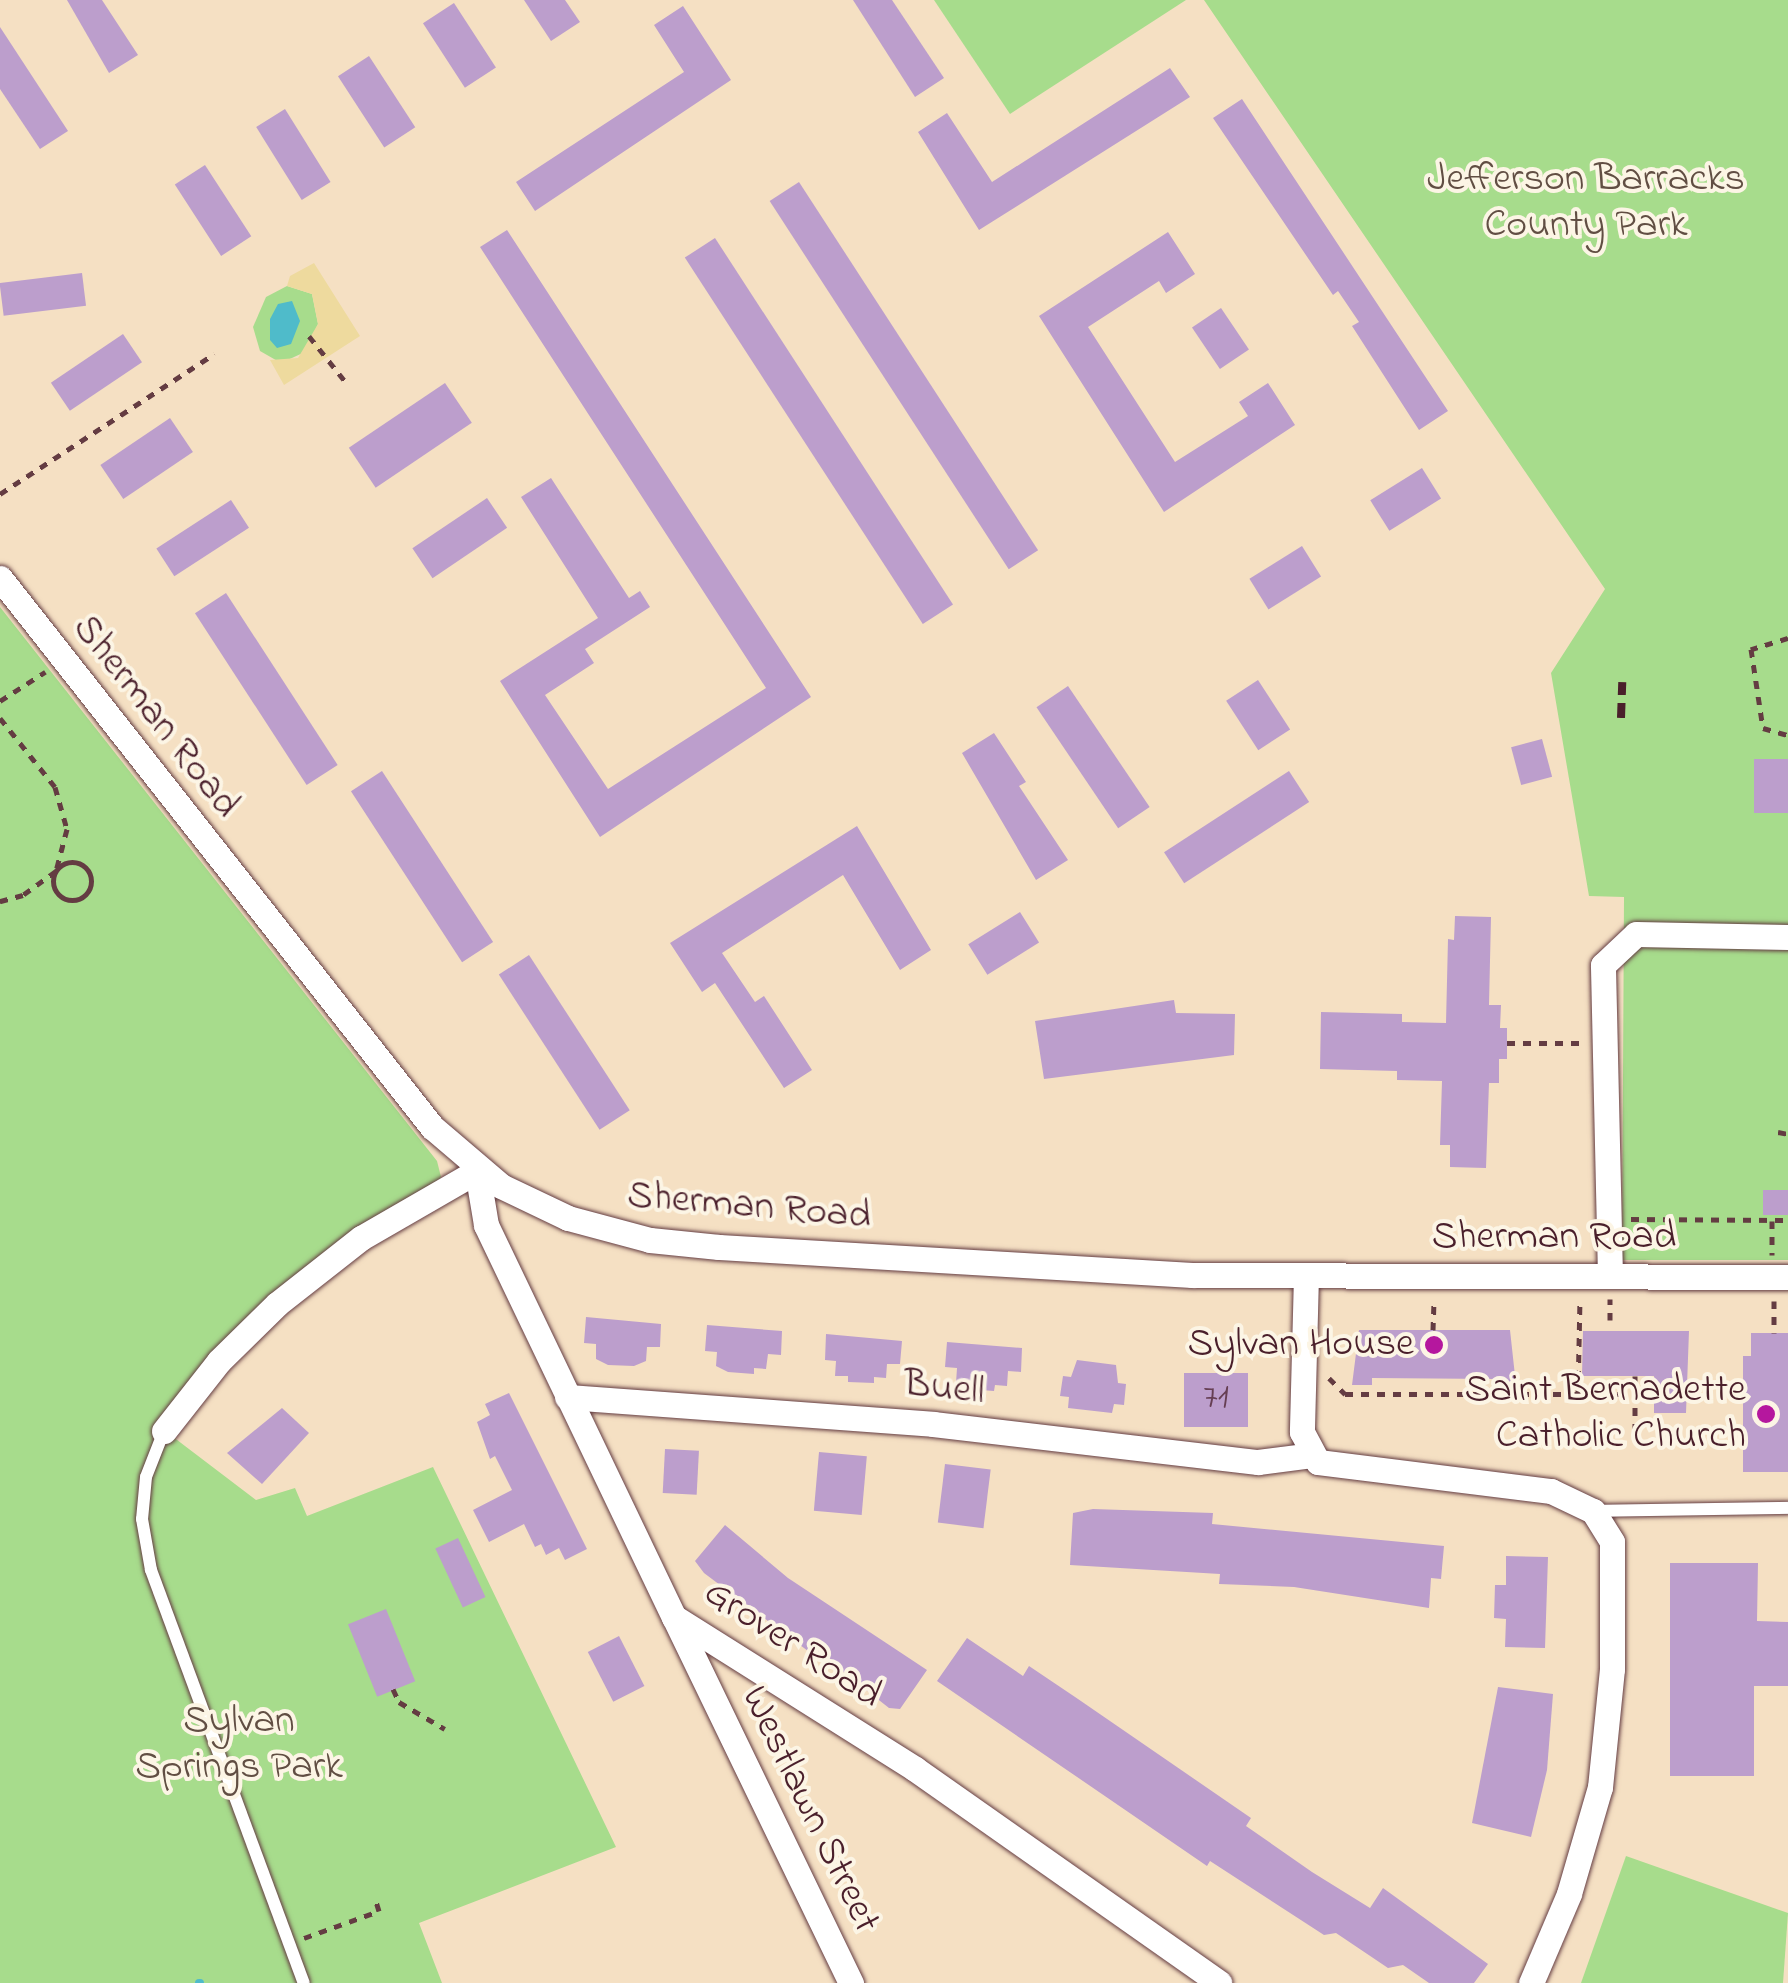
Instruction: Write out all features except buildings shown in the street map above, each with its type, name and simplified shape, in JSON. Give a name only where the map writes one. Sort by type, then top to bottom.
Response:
[{"type":"street","name":"Sherman Road","points":[[0,578],[395,1084],[477,1170],[568,1218],[650,1240],[1103,1270],[1306,1276],[1581,1276],[1610,1288],[1788,1277]]},
{"type":"street","points":[[1610,1288],[1603,965],[1636,934],[1788,937]]},
{"type":"street","name":"Grover Road","points":[[477,1170],[486,1226],[674,1616],[915,1769],[1219,1983]]},
{"type":"street","points":[[164,1430],[219,1361],[277,1304],[361,1238],[477,1170]]},
{"type":"street","points":[[1306,1276],[1302,1432],[1312,1455],[1337,1469],[1551,1491],[1593,1511],[1612,1542],[1608,1730],[1583,1849],[1531,1983]]},
{"type":"street","name":"Buell","points":[[568,1397],[933,1424],[1258,1462],[1312,1455]]},
{"type":"street","name":"Westlawn Street","points":[[674,1616],[851,1983]]},
{"type":"lane","points":[[164,1430],[146,1477],[142,1520],[151,1570],[304,1983]]},
{"type":"lane","points":[[1593,1511],[1788,1508]]},
{"type":"path","points":[[309,336],[348,386]]},
{"type":"path","points":[[0,494],[214,354]]},
{"type":"path","points":[[1788,638],[1752,649],[1763,728],[1788,735]]},
{"type":"path","points":[[0,702],[52,668]]},
{"type":"path","points":[[0,718],[64,807],[67,829],[56,871],[59,895],[91,895],[89,874],[81,864],[68,862],[56,871],[23,896],[0,902]]},
{"type":"path","points":[[1507,1043],[1605,1044]]},
{"type":"path","points":[[1778,1132],[1788,1134]]},
{"type":"path","points":[[1608,1219],[1788,1220]]},
{"type":"path","points":[[1578,1394],[1581,1276]]},
{"type":"path","points":[[1610,1288],[1610,1320]]},
{"type":"path","points":[[1433,1330],[1434,1298]]},
{"type":"path","points":[[1306,1376],[1328,1377],[1344,1394],[1654,1394]]},
{"type":"path","points":[[1635,1376],[1635,1432]]},
{"type":"path","points":[[393,1689],[398,1702],[444,1729]]},
{"type":"path","points":[[292,1943],[379,1910],[376,1901]]},
{"type":"green space","points":[[934,0],[1186,0],[1010,114]]},
{"type":"green space","name":"Jefferson Barracks County Park","points":[[1204,0],[1788,0],[1788,1260],[1622,1260],[1624,897],[1589,896],[1551,673],[1605,589]]},
{"type":"green space","points":[[287,286],[312,294],[318,324],[305,352],[281,363],[260,351],[253,327],[266,297]]},
{"type":"green space","name":"Sylvan Springs Park","points":[[0,607],[437,1161],[441,1177],[435,1188],[402,1202],[160,1427],[256,1500],[295,1488],[307,1516],[433,1467],[616,1847],[419,1923],[442,1983],[0,1983]]},
{"type":"green space","points":[[1626,1856],[1788,1913],[1783,1983],[1581,1983]]},
{"type":"sand","points":[[314,263],[360,336],[284,385],[270,360],[298,358],[318,324],[312,294],[287,286],[290,276]]},
{"type":"water","points":[[292,301],[300,321],[291,344],[277,348],[270,340],[270,319],[278,304]]},
{"type":"railway","points":[[1621,718],[1622,682]]},
{"type":"place","name":"Sylvan House","points":[[1434,1345]]},
{"type":"place","name":"Saint Bernadette Catholic Church","points":[[1766,1414]]}]
